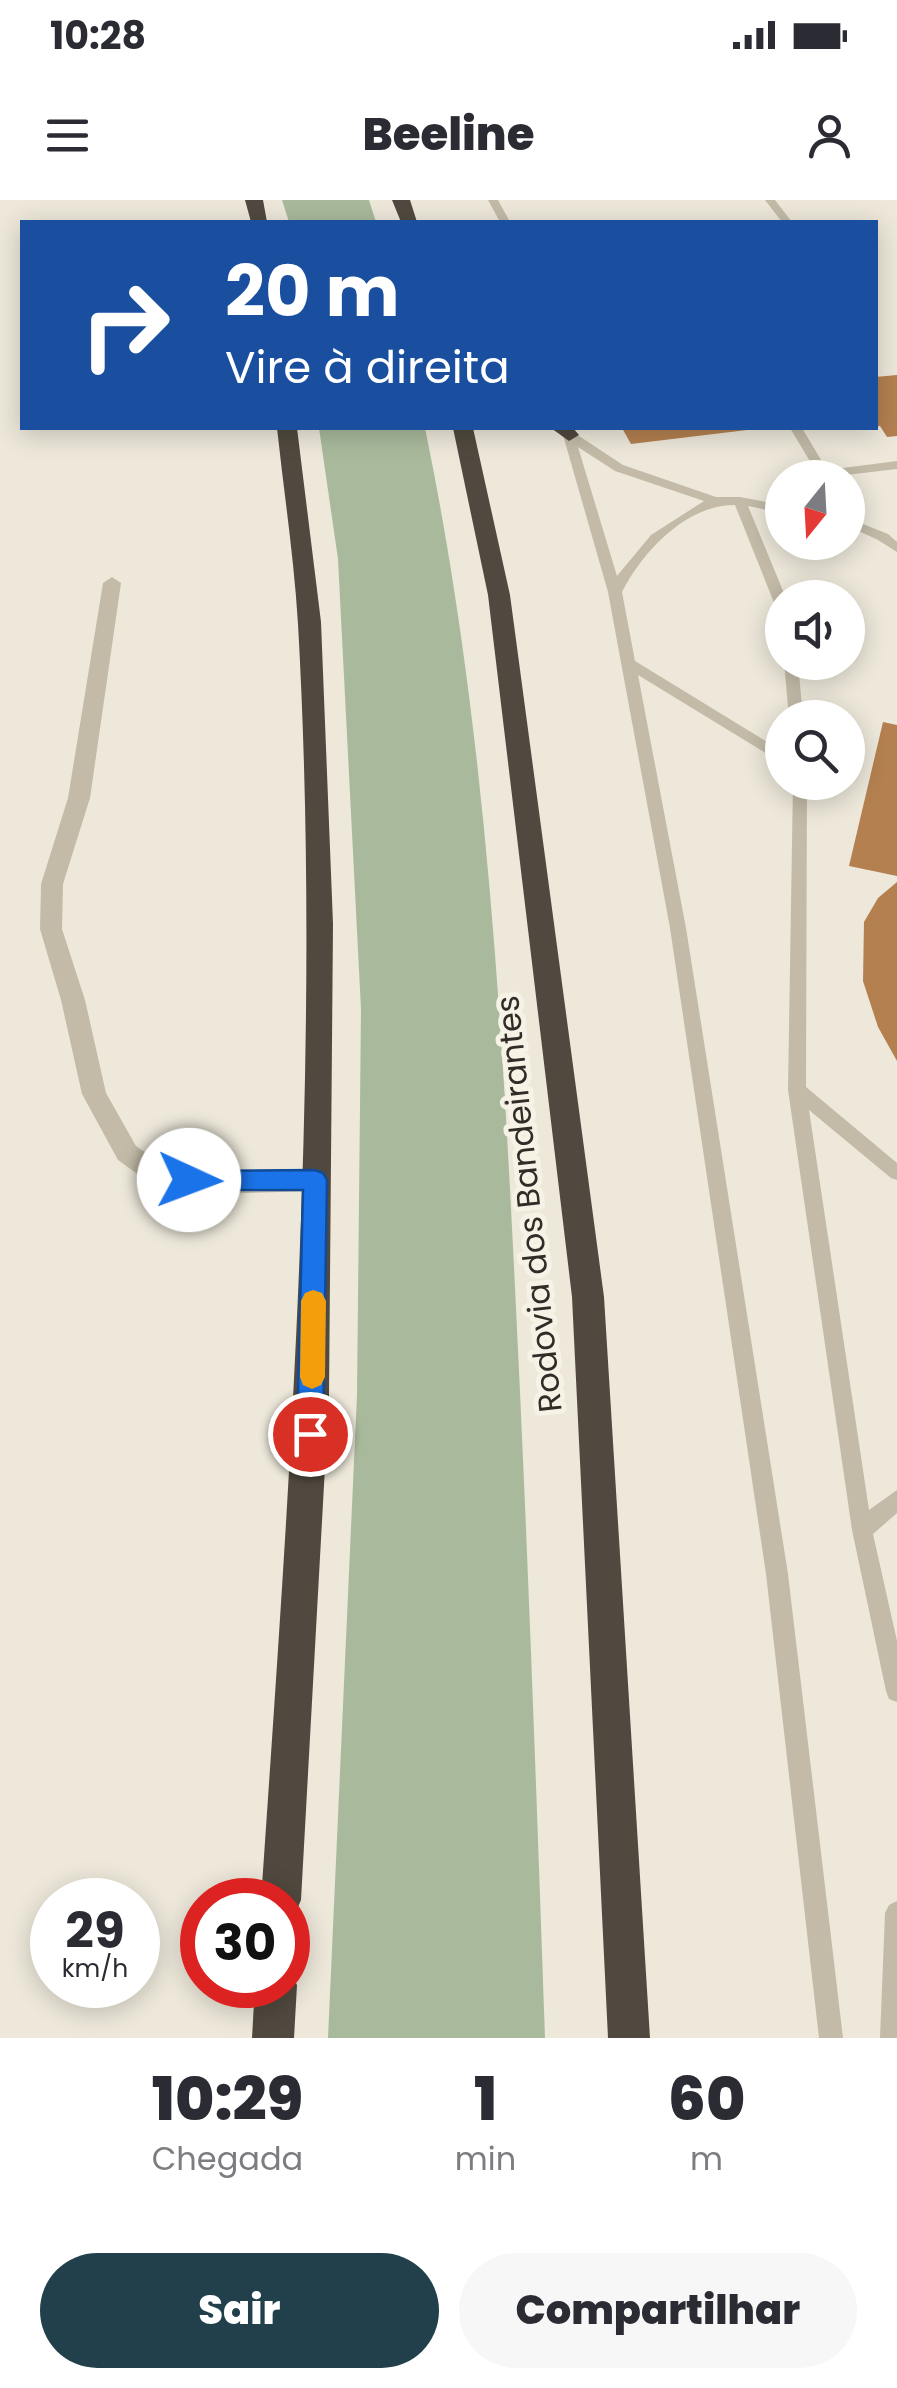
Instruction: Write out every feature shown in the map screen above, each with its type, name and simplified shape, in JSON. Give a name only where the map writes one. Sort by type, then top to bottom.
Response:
[{"type":"highway","points":[[283,1878],[312,1395],[319,924],[310,660],[287,430]]},
{"type":"highway","name":"Rodovia dos Bandeirantes","points":[[463,430],[499,595],[588,1297],[629,2038]]},
{"type":"highway","points":[[273,2038],[275,2008]]},
{"type":"street","points":[[112,583],[79,798],[52,884],[50,929],[73,1000],[94,1094],[126,1153],[162,1178],[216,1183],[315,1180]]},
{"type":"lane","points":[[797,430],[816,460]]},
{"type":"lane","points":[[565,431],[620,468],[715,502]]},
{"type":"lane","points":[[565,431],[615,592],[678,928],[777,1574],[830,2038]]},
{"type":"lane","points":[[865,470],[897,465]]},
{"type":"lane","points":[[740,500],[772,580]]},
{"type":"lane","points":[[615,592],[642,548],[663,529],[715,502],[740,500],[765,505]]},
{"type":"lane","points":[[865,530],[892,542]]},
{"type":"lane","points":[[629,663],[765,747]]},
{"type":"lane","points":[[800,800],[797,1090],[862,1530],[897,1692]]},
{"type":"lane","points":[[797,1090],[897,1173]]},
{"type":"lane","points":[[862,1530],[897,1500]]},
{"type":"lane","points":[[892,2038],[897,1913]]},
{"type":"green space","points":[[282,200],[369,200],[375,220],[288,220]]},
{"type":"green space","points":[[319,430],[425,430],[445,532],[475,740],[495,950],[523,1460],[545,2038],[328,2038],[357,1395],[361,1009],[338,559]]},
{"type":"building","points":[[897,375],[897,436],[887,437],[878,426],[878,377]]},
{"type":"building","points":[[623,430],[747,430],[631,444]]},
{"type":"building","points":[[883,722],[897,725],[897,876],[849,866]]},
{"type":"building","points":[[897,882],[897,1061],[878,1027],[863,981],[864,922],[878,898]]},
{"type":"slow traffic","points":[[312,1377],[313,1301]]},
{"type":"route","points":[[189,1180],[315,1180],[310,1434]]}]
